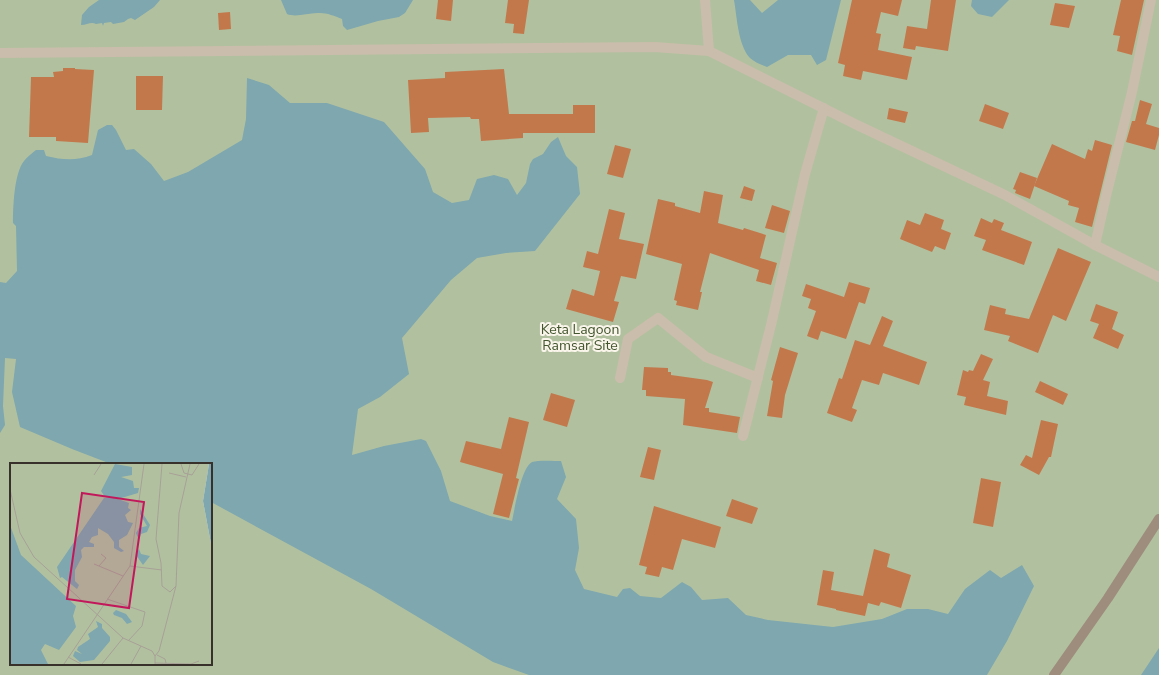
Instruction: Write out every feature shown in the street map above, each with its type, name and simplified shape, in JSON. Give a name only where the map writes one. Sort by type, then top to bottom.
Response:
[{"type":"main road","points":[[1054,675],[1108,598],[1159,519]]},
{"type":"street","points":[[705,0],[709,51]]},
{"type":"street","points":[[1095,245],[1132,92],[1151,0]]},
{"type":"street","points":[[0,53],[647,47],[709,51],[1005,195],[1095,245],[1159,277]]},
{"type":"street","points":[[743,436],[772,322],[805,174],[824,108]]},
{"type":"street","points":[[620,378],[628,338],[658,318],[706,357],[758,378]]},
{"type":"green space","name":"Keta Lagoon Ramsar Site","points":[[0,0],[1159,0],[1159,675],[0,675]]},
{"type":"water","points":[[99,0],[160,0],[154,7],[135,20],[131,18],[124,22],[113,24],[111,22],[104,23],[103,26],[102,23],[81,25],[82,15],[89,7]]},
{"type":"water","points":[[281,0],[413,0],[405,13],[399,17],[378,21],[347,30],[343,26],[342,19],[328,14],[287,14]]},
{"type":"water","points":[[734,0],[750,0],[762,13],[778,0],[841,0],[826,60],[817,65],[811,55],[788,55],[767,67],[754,61],[746,52],[740,38]]},
{"type":"water","points":[[972,0],[1009,0],[992,17],[978,14],[971,6]]},
{"type":"water","points":[[247,78],[269,85],[290,103],[327,103],[384,122],[425,169],[433,192],[452,203],[469,200],[477,179],[494,175],[508,179],[517,195],[526,183],[530,164],[533,159],[543,154],[551,142],[558,137],[566,156],[577,167],[580,194],[535,251],[506,253],[477,258],[451,280],[402,338],[409,374],[380,397],[358,409],[352,455],[384,446],[421,439],[426,441],[441,471],[450,501],[490,516],[512,521],[519,489],[528,466],[535,461],[561,461],[566,477],[557,499],[576,519],[579,548],[575,570],[584,589],[617,597],[623,589],[630,588],[640,596],[661,598],[682,582],[691,587],[702,600],[728,598],[746,615],[768,620],[833,627],[882,619],[907,609],[928,609],[948,614],[965,589],[990,570],[1001,578],[1022,565],[1034,586],[1007,641],[987,675],[529,675],[493,662],[371,589],[212,503],[212,463],[108,463],[20,427],[12,392],[16,359],[5,358],[3,406],[5,425],[0,433],[0,282],[6,283],[17,271],[16,226],[13,223],[14,200],[18,174],[24,161],[36,150],[44,150],[46,156],[64,159],[75,159],[92,155],[98,130],[107,125],[112,125],[126,150],[134,149],[151,164],[164,181],[188,172],[242,140],[246,119]]},
{"type":"water","points":[[1159,648],[1159,675],[1141,675]]},
{"type":"building","points":[[438,0],[453,0],[451,21],[436,19]]},
{"type":"building","points":[[508,0],[529,0],[524,34],[513,33],[514,24],[505,23]]},
{"type":"building","points":[[852,0],[902,0],[898,16],[881,12],[876,33],[881,34],[878,50],[912,57],[907,80],[863,71],[861,80],[843,76],[845,65],[838,63]]},
{"type":"building","points":[[931,0],[956,0],[948,51],[916,46],[915,50],[903,48],[907,26],[927,29]]},
{"type":"building","points":[[1121,0],[1144,0],[1132,55],[1117,51],[1120,36],[1113,35]]},
{"type":"building","points":[[1055,3],[1075,6],[1069,28],[1050,25]]},
{"type":"building","points":[[230,12],[231,29],[219,30],[218,13]]},
{"type":"building","points":[[63,68],[94,70],[88,143],[56,141],[56,137],[29,137],[31,77],[54,77],[53,72],[63,71]]},
{"type":"building","points":[[504,69],[509,114],[573,114],[573,105],[595,105],[595,133],[523,133],[523,138],[481,141],[479,119],[471,119],[470,117],[428,118],[429,132],[411,133],[408,80],[445,78],[445,72]]},
{"type":"building","points":[[136,76],[163,76],[162,110],[136,110]]},
{"type":"building","points":[[1140,100],[1152,104],[1146,124],[1159,128],[1159,135],[1155,150],[1126,142],[1132,121],[1135,121]]},
{"type":"building","points":[[985,104],[1009,113],[1003,129],[979,121]]},
{"type":"building","points":[[889,108],[908,112],[905,123],[887,119]]},
{"type":"building","points":[[1095,140],[1112,145],[1092,227],[1075,222],[1079,208],[1068,205],[1069,201],[1034,186],[1052,144],[1085,159],[1088,149],[1092,151]]},
{"type":"building","points":[[615,145],[631,149],[623,178],[607,174]]},
{"type":"building","points":[[1020,172],[1037,178],[1030,199],[1015,193],[1016,190],[1013,189]]},
{"type":"building","points":[[744,186],[755,190],[752,201],[740,198]]},
{"type":"building","points":[[704,191],[723,195],[718,223],[743,230],[744,228],[766,235],[760,258],[777,263],[771,285],[756,281],[759,270],[710,253],[700,292],[702,292],[698,310],[676,305],[677,301],[674,300],[682,264],[646,254],[658,199],[675,203],[675,206],[700,213]]},
{"type":"building","points":[[772,205],[790,211],[784,233],[765,228]]},
{"type":"building","points":[[609,209],[625,213],[619,239],[644,244],[636,279],[621,276],[614,301],[619,302],[613,322],[566,309],[572,289],[594,296],[600,271],[583,267],[587,251],[598,254]]},
{"type":"building","points":[[925,213],[944,220],[941,229],[951,233],[945,250],[935,246],[932,252],[900,239],[907,220],[920,225]]},
{"type":"building","points":[[981,218],[992,223],[994,219],[1004,223],[1001,230],[1032,242],[1024,265],[982,250],[986,240],[974,236]]},
{"type":"building","points":[[1058,248],[1091,262],[1066,321],[1053,315],[1038,353],[1008,341],[1010,336],[984,330],[990,305],[1006,309],[1005,314],[1029,319]]},
{"type":"building","points":[[849,282],[870,288],[865,304],[859,302],[846,339],[821,331],[818,340],[807,336],[816,311],[808,308],[811,299],[802,296],[806,284],[844,297]]},
{"type":"building","points":[[1096,304],[1118,312],[1112,329],[1124,335],[1118,349],[1093,338],[1099,324],[1090,321]]},
{"type":"building","points":[[882,316],[893,321],[883,346],[927,362],[919,385],[883,373],[879,385],[862,380],[852,408],[857,410],[852,422],[827,413],[839,378],[842,379],[855,340],[870,345]]},
{"type":"building","points":[[780,347],[798,353],[785,395],[782,418],[767,416],[773,381],[771,380]]},
{"type":"building","points":[[981,354],[993,359],[983,380],[990,382],[987,396],[1008,401],[1006,415],[964,405],[966,397],[957,395],[963,370],[968,372],[969,370],[973,371]]},
{"type":"building","points":[[644,367],[668,368],[668,372],[671,372],[671,375],[713,382],[705,408],[709,408],[709,412],[740,417],[737,433],[683,425],[685,399],[646,396],[646,390],[642,390]]},
{"type":"building","points":[[1040,381],[1068,394],[1063,405],[1035,392]]},
{"type":"building","points":[[551,393],[575,400],[567,427],[543,420]]},
{"type":"building","points":[[509,417],[529,422],[516,478],[519,479],[509,518],[493,514],[503,474],[460,462],[466,441],[501,449]]},
{"type":"building","points":[[1041,420],[1058,424],[1051,457],[1049,457],[1039,475],[1020,465],[1026,455],[1032,458]]},
{"type":"building","points":[[648,447],[661,450],[654,480],[640,477]]},
{"type":"building","points":[[981,478],[1001,482],[993,527],[973,523]]},
{"type":"building","points":[[732,499],[758,508],[752,524],[726,516]]},
{"type":"building","points":[[654,506],[721,527],[715,548],[682,539],[673,570],[662,567],[659,577],[645,574],[647,567],[639,565]]},
{"type":"building","points":[[874,549],[890,554],[887,567],[911,575],[901,608],[881,602],[879,606],[868,603],[865,616],[817,605],[823,570],[834,572],[831,590],[863,596]]}]
